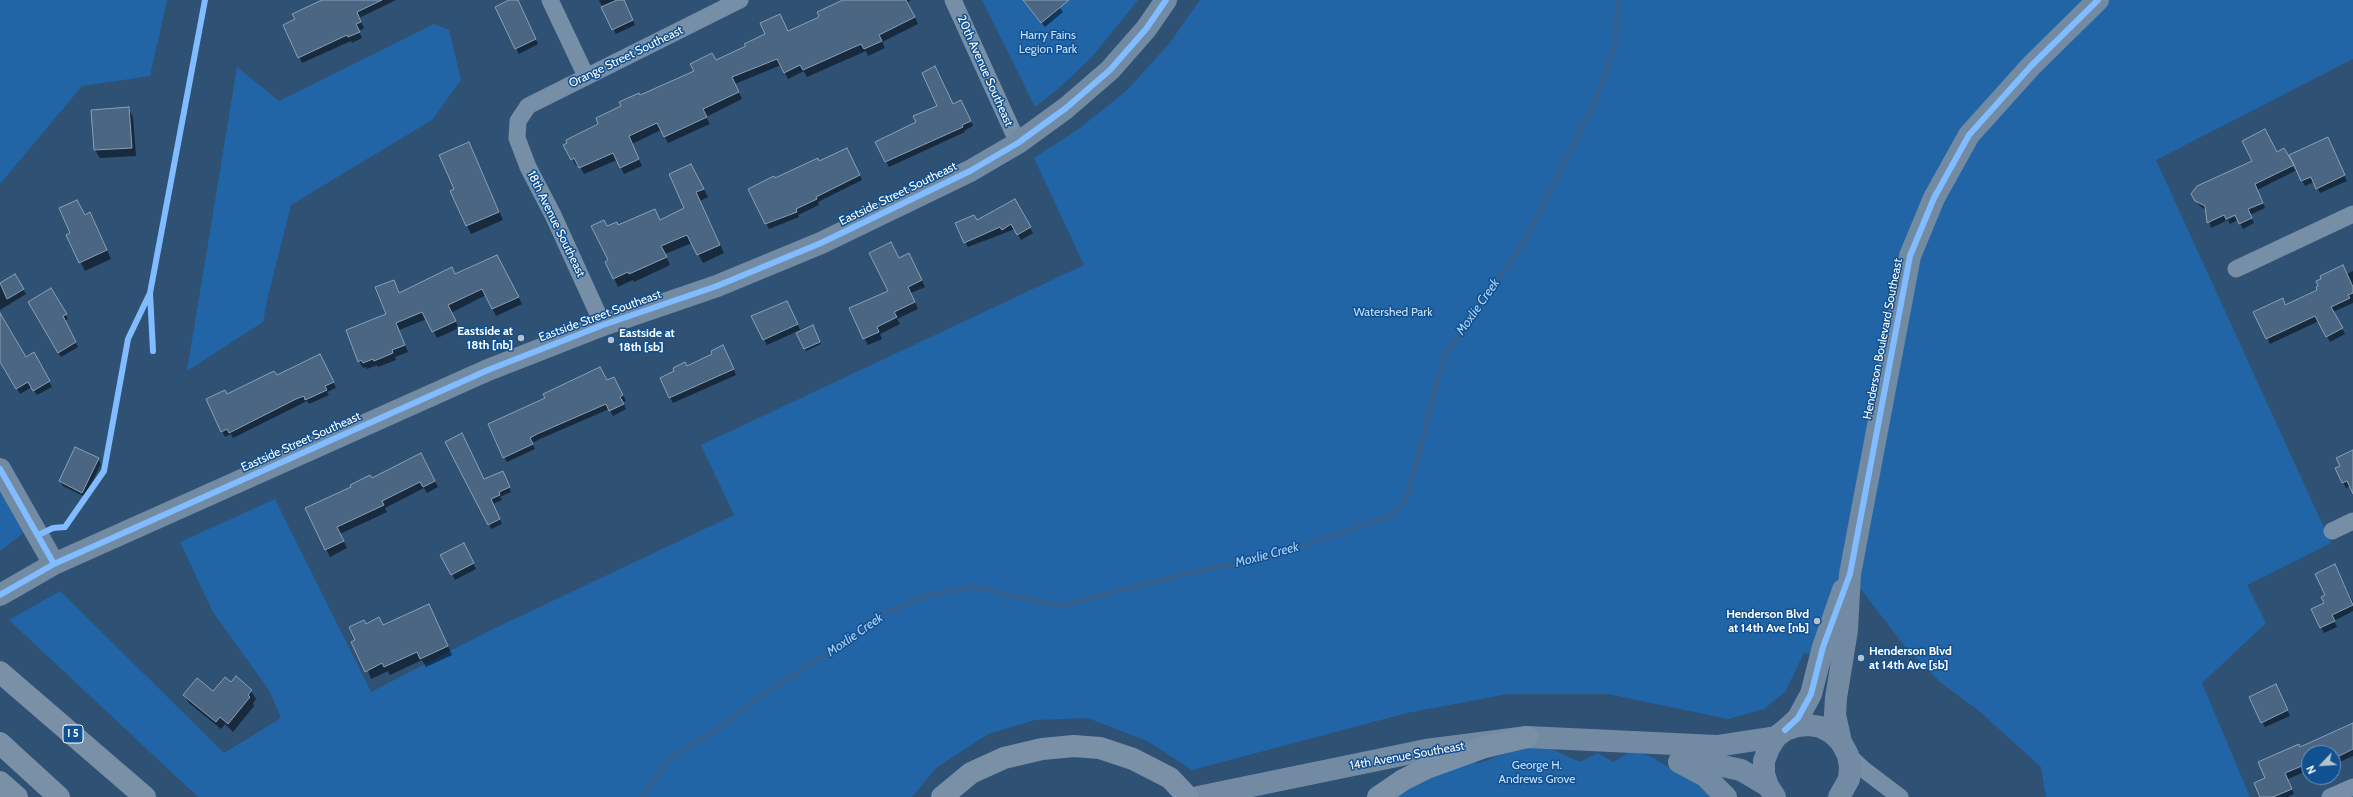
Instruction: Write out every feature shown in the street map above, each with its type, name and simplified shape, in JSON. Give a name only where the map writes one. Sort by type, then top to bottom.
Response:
[{"type":"highway","name":"I 5","points":[[0,672],[146,797]]},
{"type":"highway","points":[[1378,797],[1404,780],[1427,768],[1485,748],[1527,737]]},
{"type":"highway","points":[[0,743],[59,797]]},
{"type":"highway","points":[[942,797],[971,773],[1004,758],[1042,749],[1074,746],[1100,748],[1133,759],[1170,778],[1188,797]]},
{"type":"highway","points":[[0,782],[17,797]]},
{"type":"main road","name":"Eastside Street Southeast","points":[[5,592],[54,564],[488,370],[603,325],[717,286],[821,243],[957,178],[1018,143],[1066,108],[1110,70],[1146,29],[1166,0]]},
{"type":"main road","name":"Henderson Boulevard Southeast","points":[[1839,797],[1849,779],[1850,766],[1835,715],[1836,698],[1847,630],[1850,574],[1910,256],[1934,198],[1969,135],[2031,66],[2098,0]]},
{"type":"main road","points":[[0,469],[54,564]]},
{"type":"main road","name":"Henderson Boulevard Southeast","points":[[1772,792],[1764,774],[1764,761],[1768,748],[1798,718],[1811,694],[1823,646],[1850,574]]},
{"type":"main road","name":"14th Avenue Southeast","points":[[1198,797],[1426,750],[1527,737],[1717,746],[1781,734],[1797,726],[1809,725],[1821,727],[1832,733],[1845,748]]},
{"type":"main road","name":"14th Avenue Southeast","points":[[1618,742],[1662,754],[1703,760],[1741,770],[1755,776],[1772,792]]},
{"type":"main road","points":[[1662,754],[1705,776],[1726,797]]},
{"type":"street","points":[[550,0],[586,76]]},
{"type":"street","name":"Orange Street Southeast","points":[[518,121],[528,106],[740,0]]},
{"type":"street","name":"20th Avenue Southeast","points":[[953,0],[1018,143]]},
{"type":"street","name":"18th Avenue Southeast","points":[[518,121],[517,138],[528,167],[603,325]]},
{"type":"street","points":[[2236,268],[2353,214]]},
{"type":"street","points":[[2332,531],[2353,521]]},
{"type":"street","points":[[1845,748],[1862,769],[1900,797]]},
{"type":"street","points":[[2330,797],[2353,786]]},
{"type":"green space","points":[[0,0],[167,0],[150,76],[82,86],[0,184]]},
{"type":"green space","name":"Harry Fains Legion Park","points":[[982,0],[1138,0],[1092,57],[1059,88],[1035,107]]},
{"type":"green space","name":"Watershed Park","points":[[1200,0],[2353,0],[2353,59],[2156,160],[2331,543],[2247,585],[2266,623],[2202,683],[2250,797],[2046,797],[2041,767],[1978,710],[1941,683],[1903,644],[1850,575],[1820,656],[1804,653],[1785,692],[1764,709],[1728,719],[1608,694],[1508,694],[1407,713],[1192,770],[1149,742],[1088,718],[1035,720],[988,734],[936,768],[912,797],[198,797],[9,620],[60,591],[224,753],[281,718],[269,690],[213,612],[180,542],[275,499],[371,692],[489,631],[734,515],[701,445],[1084,265],[1034,158],[1080,128],[1126,91],[1169,44]]},
{"type":"green space","points":[[434,24],[449,30],[461,80],[432,120],[291,205],[263,322],[187,371],[237,67],[279,101]]},
{"type":"green space","points":[[0,470],[33,526],[0,551]]},
{"type":"green space","name":"George H. Andrews Grove","points":[[1545,746],[1580,762],[1598,753],[1613,762],[1631,751],[1650,756],[1717,797],[1392,797],[1455,761],[1480,763],[1514,750]]},
{"type":"building","points":[[322,0],[382,0],[357,12],[361,22],[356,24],[360,32],[348,37],[347,35],[298,58],[283,25],[295,19],[292,14]]},
{"type":"building","points":[[509,0],[518,0],[536,39],[515,49],[495,7]]},
{"type":"building","points":[[617,0],[624,0],[633,20],[612,30],[601,7]]},
{"type":"building","points":[[843,0],[906,0],[915,17],[879,35],[882,41],[864,49],[861,44],[803,70],[800,65],[784,73],[777,59],[732,77],[739,92],[703,109],[707,117],[664,137],[657,123],[629,136],[639,159],[620,168],[613,153],[579,168],[574,158],[571,160],[563,145],[567,143],[566,140],[598,124],[596,118],[621,106],[619,102],[639,93],[640,95],[694,71],[690,64],[712,53],[716,60],[746,46],[744,44],[765,34],[760,23],[780,14],[788,31],[817,18],[819,16],[817,12]]},
{"type":"building","points":[[1023,0],[1069,0],[1041,23]]},
{"type":"building","points":[[935,66],[953,104],[961,100],[971,121],[962,125],[963,127],[885,162],[875,142],[916,122],[913,116],[937,106],[922,73]]},
{"type":"building","points":[[129,107],[132,148],[94,150],[91,110]]},
{"type":"building","points":[[2265,129],[2277,152],[2284,148],[2294,165],[2255,184],[2263,203],[2248,209],[2252,218],[2239,224],[2235,215],[2226,219],[2224,215],[2207,223],[2205,206],[2195,201],[2191,194],[2197,186],[2252,161],[2242,141]]},
{"type":"building","points":[[2328,137],[2345,175],[2316,189],[2311,177],[2301,181],[2289,155]]},
{"type":"building","points":[[469,142],[499,212],[466,226],[450,191],[454,189],[439,155]]},
{"type":"building","points":[[847,148],[860,175],[816,197],[817,199],[796,209],[797,212],[765,224],[748,189],[774,176],[775,178],[818,158],[819,161]]},
{"type":"building","points":[[691,164],[704,189],[696,192],[720,245],[697,255],[687,235],[661,246],[667,257],[629,274],[628,272],[613,279],[605,262],[608,260],[591,226],[604,220],[607,226],[617,222],[618,225],[655,209],[660,220],[684,208],[669,174]]},
{"type":"building","points":[[1015,199],[1031,227],[1017,235],[1011,224],[1002,230],[1000,227],[964,243],[955,223],[974,215],[977,220]]},
{"type":"building","points":[[77,200],[85,215],[90,212],[107,250],[79,263],[66,235],[70,233],[59,208]]},
{"type":"building","points":[[891,242],[899,258],[909,253],[922,280],[908,287],[915,302],[894,312],[897,317],[877,327],[879,332],[863,339],[849,308],[888,291],[869,253]]},
{"type":"building","points":[[497,255],[519,297],[492,309],[482,289],[448,305],[456,321],[432,332],[422,312],[396,323],[405,345],[392,350],[393,353],[374,361],[373,359],[363,363],[361,360],[358,362],[346,330],[386,314],[375,287],[394,280],[399,293],[452,267],[455,274]]},
{"type":"building","points":[[2343,265],[2353,287],[2353,293],[2348,295],[2350,298],[2331,307],[2343,328],[2326,337],[2315,316],[2266,339],[2253,312],[2283,298],[2285,305],[2317,290],[2316,287],[2318,286],[2316,281],[2321,279],[2320,276]]},
{"type":"building","points":[[15,274],[24,289],[7,299],[0,283]]},
{"type":"building","points":[[51,288],[67,314],[63,316],[76,342],[58,353],[28,302]]},
{"type":"building","points":[[787,301],[798,324],[763,340],[751,316]]},
{"type":"building","points":[[0,313],[26,357],[34,352],[50,381],[33,391],[28,382],[16,389],[0,362]]},
{"type":"building","points":[[813,325],[820,342],[804,349],[796,333]]},
{"type":"building","points":[[723,345],[734,369],[669,398],[660,378],[674,371],[673,368],[685,362],[687,366],[712,354],[711,351]]},
{"type":"building","points":[[320,354],[334,382],[325,386],[327,390],[305,400],[304,396],[296,399],[229,433],[227,429],[221,432],[206,399],[225,390],[227,394],[274,371],[277,375]]},
{"type":"building","points":[[600,367],[607,380],[614,377],[623,395],[620,397],[624,404],[609,411],[606,404],[537,434],[530,438],[533,444],[503,458],[488,424],[545,398],[543,394]]},
{"type":"building","points":[[462,433],[484,479],[503,471],[510,487],[499,492],[500,495],[491,499],[500,519],[488,525],[445,442]]},
{"type":"building","points":[[75,447],[99,458],[82,493],[59,481]]},
{"type":"building","points":[[2353,450],[2353,494],[2347,481],[2342,483],[2335,468],[2340,466],[2336,458]]},
{"type":"building","points":[[421,453],[435,481],[423,487],[420,482],[382,501],[384,505],[337,527],[344,541],[325,550],[305,508],[351,487],[350,485],[370,475],[372,478]]},
{"type":"building","points":[[464,543],[474,563],[451,575],[440,555]]},
{"type":"building","points":[[2335,564],[2353,605],[2332,615],[2335,621],[2320,628],[2311,609],[2324,603],[2321,597],[2325,595],[2315,574]]},
{"type":"building","points":[[429,604],[448,646],[420,659],[417,652],[384,667],[382,663],[365,672],[351,642],[355,640],[349,627],[364,620],[366,624],[379,617],[383,625]]},
{"type":"building","points":[[236,676],[252,690],[248,695],[250,697],[228,724],[220,717],[216,722],[183,695],[197,678],[213,691],[225,677],[231,682]]},
{"type":"building","points":[[2276,684],[2288,710],[2261,723],[2249,697]]},
{"type":"building","points":[[2353,723],[2353,749],[2341,755],[2341,745],[2304,745]]},
{"type":"building","points":[[2299,744],[2301,766],[2285,773],[2292,789],[2273,797],[2260,797],[2254,783],[2265,778],[2258,762]]},
{"type":"waterway","name":"Moxlie Creek","points":[[642,797],[668,760],[724,724],[760,696],[843,644],[876,617],[928,595],[973,587],[1060,606],[1189,573],[1271,557],[1390,516],[1407,497],[1444,356],[1526,239],[1595,102],[1615,46],[1618,0]]},
{"type":"cycle path","points":[[153,351],[150,293],[205,0]]},
{"type":"cycle path","points":[[0,595],[54,564],[488,370],[603,325],[717,286],[821,243],[970,171],[1018,143],[1066,108],[1110,70],[1146,29],[1166,0]]},
{"type":"cycle path","points":[[1785,730],[1798,718],[1811,694],[1823,647],[1850,574],[1910,256],[1934,198],[1969,135],[2031,66],[2098,0]]},
{"type":"cycle path","points":[[38,535],[53,528],[65,527],[104,471],[128,339],[149,295]]},
{"type":"cycle path","points":[[0,469],[54,564]]},
{"type":"place","name":"Eastside at 18th [nb]","points":[[521,338]]},
{"type":"place","name":"Eastside at 18th [sb]","points":[[611,340]]},
{"type":"place","name":"Henderson Blvd at 14th Ave [nb]","points":[[1817,621]]},
{"type":"place","name":"Henderson Blvd at 14th Ave [sb]","points":[[1861,658]]}]
